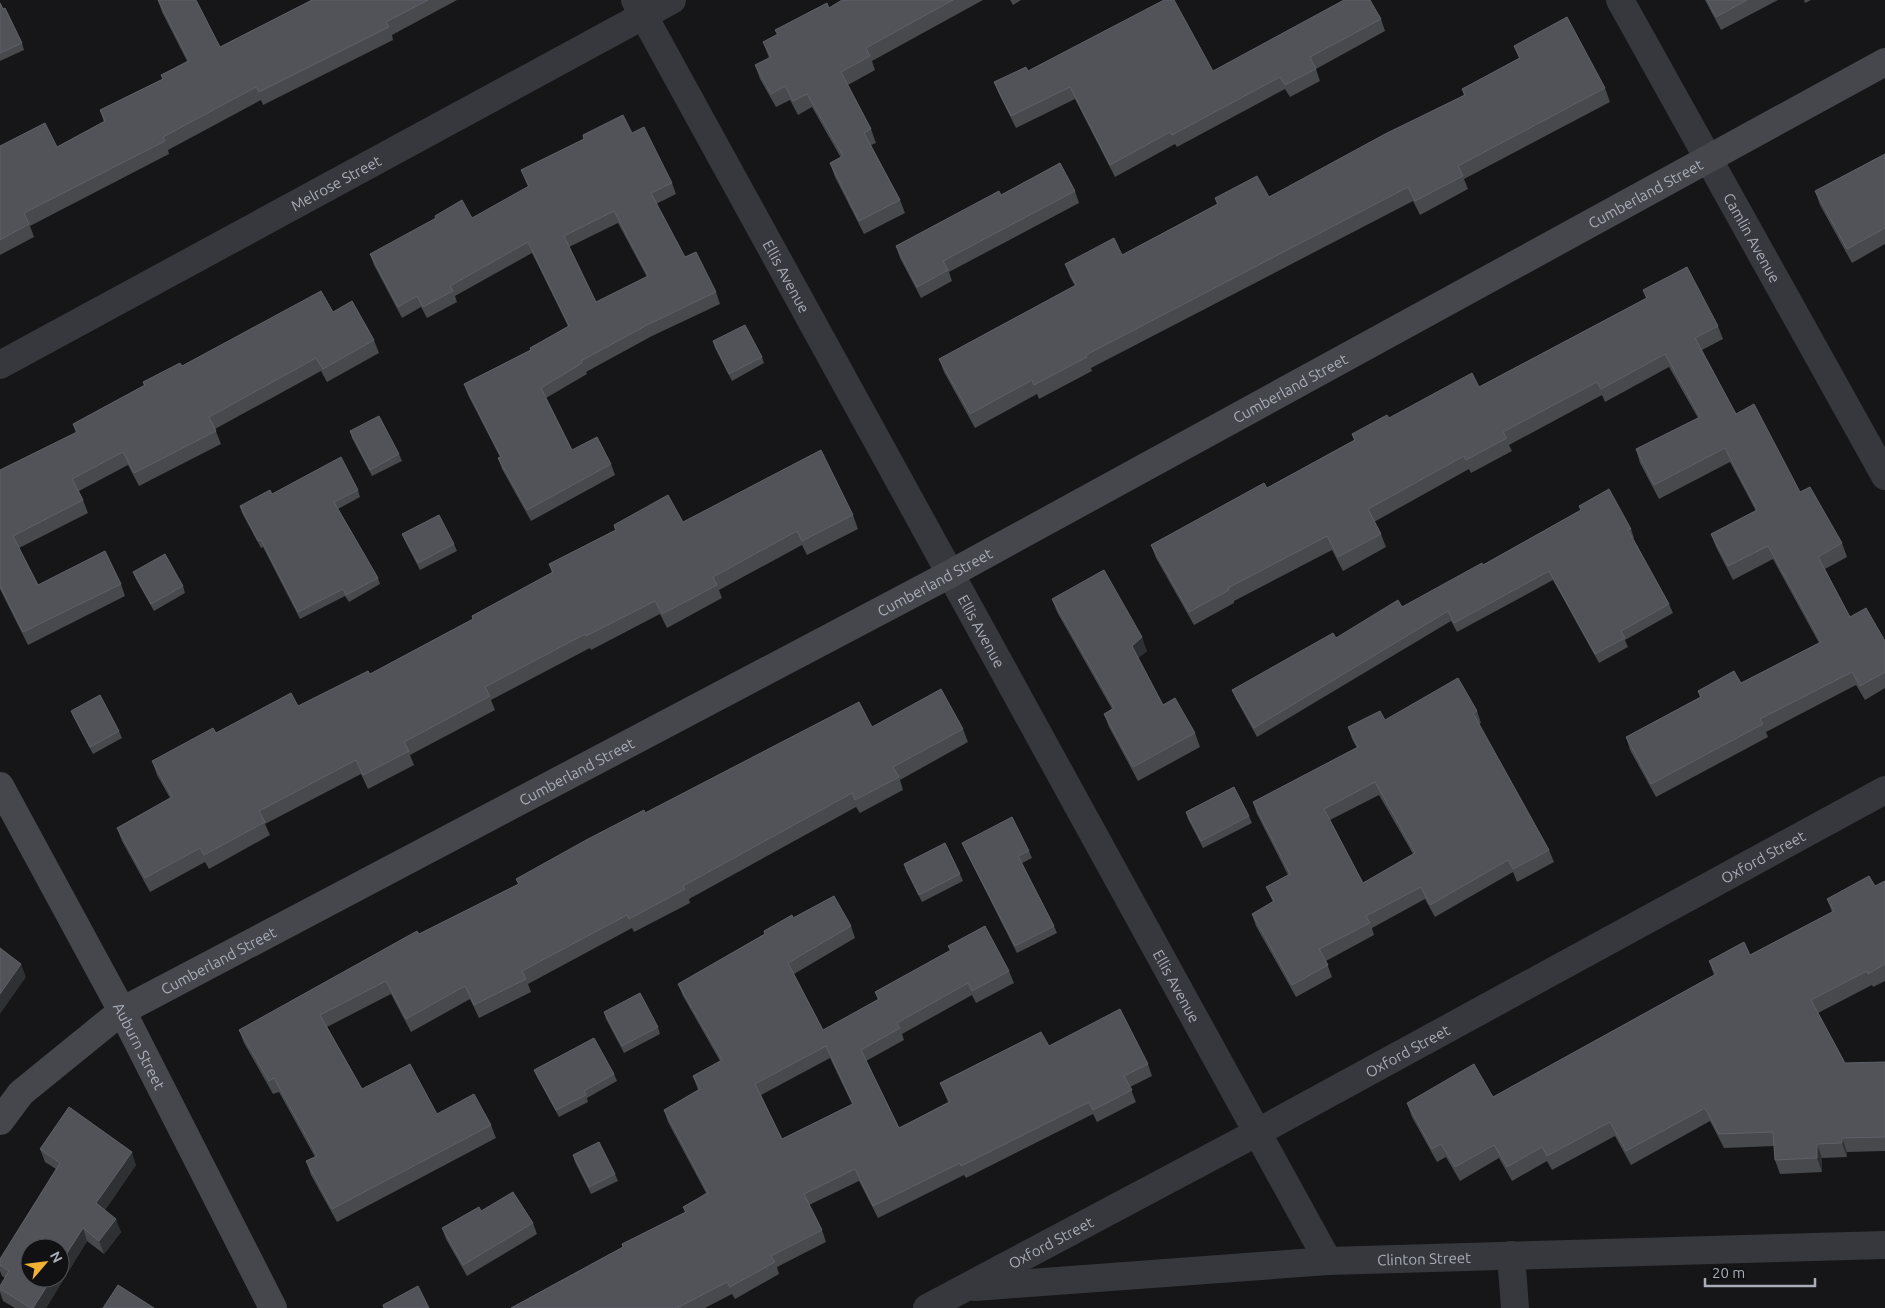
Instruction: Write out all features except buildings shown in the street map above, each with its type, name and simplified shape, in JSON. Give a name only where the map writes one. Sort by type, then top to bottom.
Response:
[{"type":"street","name":"Melrose Street","points":[[0,365],[639,8],[672,0]]},
{"type":"street","name":"Camlin Avenue","points":[[1620,0],[1885,476]]},
{"type":"street","name":"Ellis Avenue","points":[[639,8],[1328,1261]]},
{"type":"street","name":"Cumberland Street","points":[[0,1121],[21,1093],[122,1011],[950,574],[1885,62]]},
{"type":"street","name":"Auburn Street","points":[[0,786],[122,1011],[273,1308]]},
{"type":"street","name":"Oxford Street","points":[[927,1308],[1258,1132],[1885,790]]},
{"type":"street","name":"Clinton Street","points":[[963,1288],[1328,1261],[1885,1246]]},
{"type":"street","points":[[1511,1255],[1515,1308]]}]
